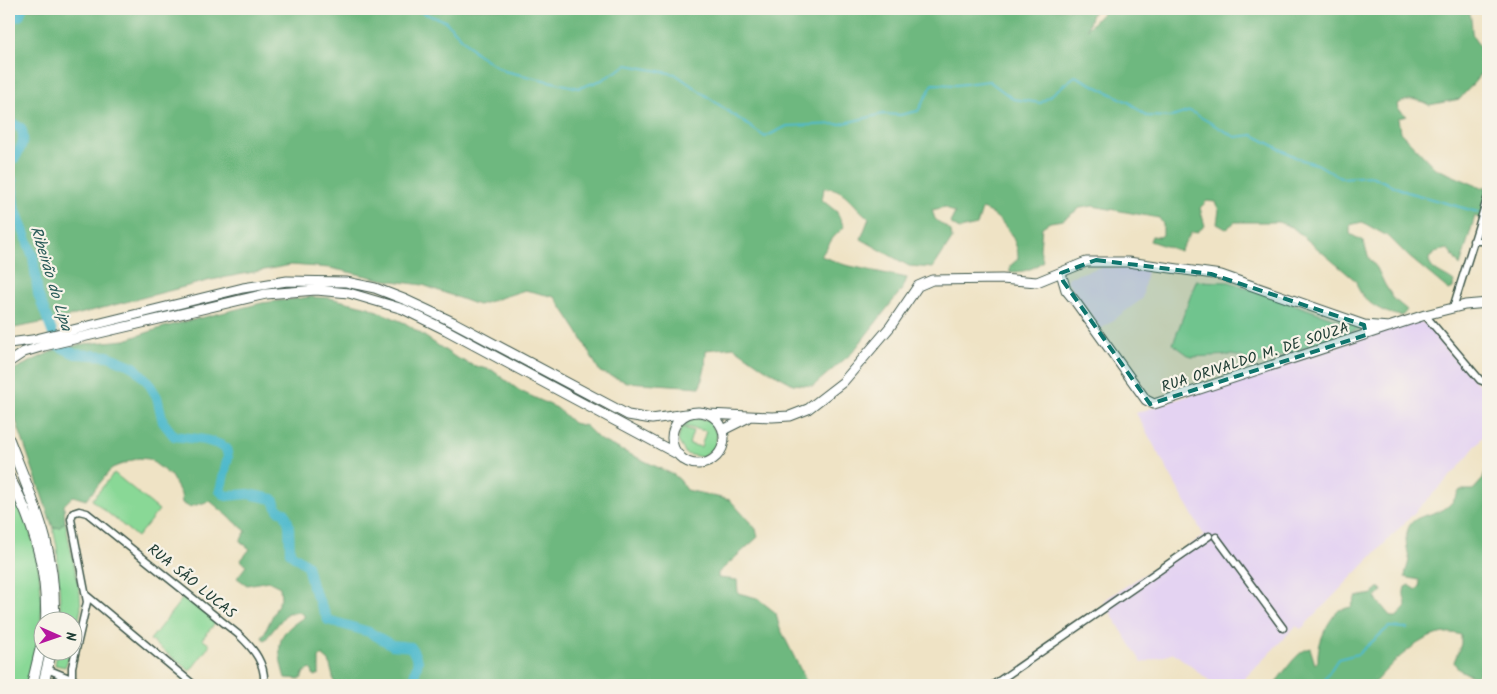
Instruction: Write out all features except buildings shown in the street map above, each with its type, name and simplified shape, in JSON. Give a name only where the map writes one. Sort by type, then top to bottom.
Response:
[{"type":"highway","points":[[9,440],[48,543],[54,584],[54,612]]},
{"type":"highway","points":[[9,477],[22,502],[37,544],[45,583],[46,612]]},
{"type":"highway","points":[[32,685],[37,662]]},
{"type":"highway","points":[[43,685],[49,662]]},
{"type":"main road","name":"RUA ORIVALDO M. DE SOUZA","points":[[708,414],[790,416],[808,410],[825,398],[865,357],[890,327],[918,286],[925,281],[947,279],[1044,280],[1086,262],[1096,260],[1128,262],[1211,274],[1257,286],[1364,325],[1389,327]]},
{"type":"main road","name":"RUA ORIVALDO M. DE SOUZA","points":[[1061,273],[1066,290],[1146,400],[1154,404],[1425,315],[1488,302]]},
{"type":"main road","points":[[9,362],[43,342],[70,334],[261,284],[312,280],[346,282],[375,288],[414,303],[628,415],[652,419],[698,412],[708,414],[718,422],[723,430],[723,446],[712,460],[695,464],[446,330],[402,309],[349,293],[316,290],[266,294],[70,334]]},
{"type":"main road","name":"RUA ORIVALDO M. DE SOUZA","points":[[1044,280],[1066,290]]},
{"type":"main road","points":[[1364,325],[1366,334]]},
{"type":"main road","points":[[9,342],[43,342]]},
{"type":"main road","points":[[679,455],[673,445],[672,433],[677,422],[686,414]]},
{"type":"main road","name":"RUA ORIVALDO M. DE SOUZA","points":[[723,430],[733,423],[750,416]]},
{"type":"street","points":[[1453,308],[1488,196]]},
{"type":"street","points":[[1473,241],[1488,241]]},
{"type":"street","points":[[1425,315],[1480,380],[1485,382],[1488,379]]},
{"type":"street","name":"RUA SÃO LUCAS","points":[[86,595],[71,520],[76,512],[87,513],[245,641],[258,657],[265,683]]},
{"type":"street","points":[[993,685],[1213,537],[1283,628]]},
{"type":"street","points":[[72,682],[72,667],[86,609],[86,595]]},
{"type":"street","points":[[86,595],[194,685]]},
{"type":"street","points":[[47,669],[72,682],[86,685]]},
{"type":"street","points":[[43,685],[65,677]]},
{"type":"highlighted area","points":[[1096,260],[1211,274],[1364,325],[1366,335],[1150,404],[1063,281],[1061,273]]},
{"type":"shaded area","points":[[1101,267],[1147,270],[1142,299],[1101,329],[1067,281],[1069,277]]},
{"type":"shaded area","points":[[1416,320],[1426,324],[1447,351],[1482,388],[1488,382],[1488,430],[1460,466],[1301,629],[1296,626],[1238,685],[1215,685],[1174,653],[1142,663],[1103,601],[1204,536],[1136,413]]},
{"type":"green space","points":[[9,9],[1096,9],[1092,14],[1087,29],[1106,9],[1468,9],[1473,36],[1480,46],[1488,52],[1482,72],[1460,99],[1429,105],[1417,100],[1406,101],[1397,104],[1398,109],[1407,116],[1398,118],[1400,132],[1435,168],[1482,188],[1488,186],[1488,224],[1475,216],[1460,266],[1448,249],[1438,251],[1429,258],[1429,262],[1434,269],[1454,282],[1453,288],[1449,290],[1408,256],[1389,237],[1362,222],[1350,225],[1350,234],[1363,241],[1369,258],[1377,268],[1385,285],[1394,299],[1407,310],[1402,316],[1395,315],[1373,305],[1362,295],[1356,281],[1292,227],[1278,222],[1235,222],[1226,229],[1217,224],[1219,210],[1215,202],[1207,201],[1200,208],[1205,226],[1197,232],[1191,233],[1180,251],[1150,241],[1152,236],[1160,237],[1163,235],[1163,224],[1159,218],[1093,206],[1080,208],[1063,220],[1050,222],[1042,227],[1040,249],[1043,261],[1028,270],[1010,272],[1010,266],[1018,259],[1015,244],[1002,222],[989,212],[982,209],[977,225],[959,229],[950,223],[955,213],[945,207],[932,210],[935,219],[951,231],[952,239],[933,268],[909,266],[861,239],[869,218],[838,190],[824,188],[822,200],[837,212],[844,227],[833,238],[821,256],[845,265],[907,278],[903,288],[852,353],[813,386],[793,384],[764,368],[734,347],[706,350],[705,368],[700,387],[627,382],[600,372],[578,332],[555,297],[525,290],[478,305],[423,285],[385,280],[330,268],[291,265],[211,280],[56,320],[9,329]]},
{"type":"green space","points":[[1196,281],[1229,282],[1361,328],[1248,367],[1243,357],[1231,355],[1191,357],[1173,344]]},
{"type":"green space","points":[[311,297],[330,298],[368,307],[405,323],[455,357],[474,366],[492,370],[520,391],[557,408],[573,423],[586,426],[600,440],[674,475],[687,490],[730,500],[756,529],[758,537],[718,573],[718,578],[737,580],[738,593],[757,598],[776,613],[779,626],[808,685],[335,685],[329,661],[322,655],[319,658],[319,674],[314,676],[311,669],[304,672],[301,679],[285,678],[280,654],[281,641],[288,629],[305,616],[299,612],[287,613],[265,640],[262,638],[281,598],[280,587],[268,581],[247,585],[237,578],[246,566],[241,560],[250,549],[240,541],[246,531],[210,501],[189,507],[182,503],[181,494],[171,476],[149,459],[138,458],[112,468],[86,500],[73,496],[64,505],[65,521],[60,527],[53,528],[9,400],[9,384],[15,369],[55,350],[84,344],[125,340],[164,327],[262,303]]},
{"type":"green space","points":[[694,418],[708,420],[717,434],[715,448],[701,457],[686,454],[678,441],[681,427],[693,431],[689,444],[701,447],[706,431],[681,426]]},
{"type":"green space","points":[[1488,463],[1488,671],[1483,667],[1476,678],[1458,669],[1454,662],[1461,644],[1461,635],[1449,633],[1436,635],[1412,647],[1372,685],[1273,685],[1299,654],[1305,650],[1310,648],[1315,664],[1318,661],[1321,640],[1331,620],[1339,610],[1351,607],[1356,597],[1373,594],[1378,588],[1381,588],[1382,592],[1375,598],[1391,617],[1396,617],[1402,612],[1406,605],[1405,587],[1409,585],[1417,590],[1420,586],[1419,580],[1405,577],[1409,558],[1406,539],[1410,525],[1419,518],[1448,506],[1460,490],[1473,490],[1483,479]]},
{"type":"green space","points":[[114,473],[159,510],[137,537],[92,500]]},
{"type":"green space","points":[[9,485],[21,509],[37,558],[41,609],[41,612],[32,612],[32,662],[35,662],[29,685],[9,685]]},
{"type":"green space","points":[[65,521],[80,593],[80,612],[61,612],[57,547],[53,528],[60,527]]},
{"type":"green space","points":[[185,595],[217,621],[202,639],[210,645],[190,671],[150,640]]},
{"type":"green space","points":[[55,662],[67,662],[65,667],[55,665]]},
{"type":"waterway","name":"Ribeirão do Lipa","points":[[9,19],[19,16],[22,9]]},
{"type":"waterway","points":[[418,9],[420,12],[445,21],[476,53],[504,71],[579,88],[602,80],[627,65],[675,74],[765,137],[787,126],[840,124],[883,114],[900,115],[918,111],[933,84],[956,85],[989,81],[1013,99],[1041,103],[1075,76],[1130,103],[1146,116],[1172,117],[1190,111],[1235,137],[1253,135],[1299,159],[1319,165],[1341,178],[1371,176],[1407,192],[1481,213]]},
{"type":"waterway","name":"Ribeirão do Lipa","points":[[9,122],[21,128],[23,136],[21,147],[15,158],[9,159]]},
{"type":"waterway","name":"Ribeirão do Lipa","points":[[9,178],[12,180],[14,205],[33,257],[38,294],[57,345],[75,354],[108,356],[134,367],[148,382],[157,397],[163,422],[174,436],[207,441],[226,448],[228,457],[220,491],[226,496],[248,494],[273,499],[278,510],[285,513],[289,525],[290,553],[307,565],[312,586],[328,620],[369,632],[392,645],[411,647],[418,661],[412,685]]},
{"type":"waterway","points":[[1312,685],[1323,682],[1338,659],[1358,654],[1389,627],[1407,628]]}]
